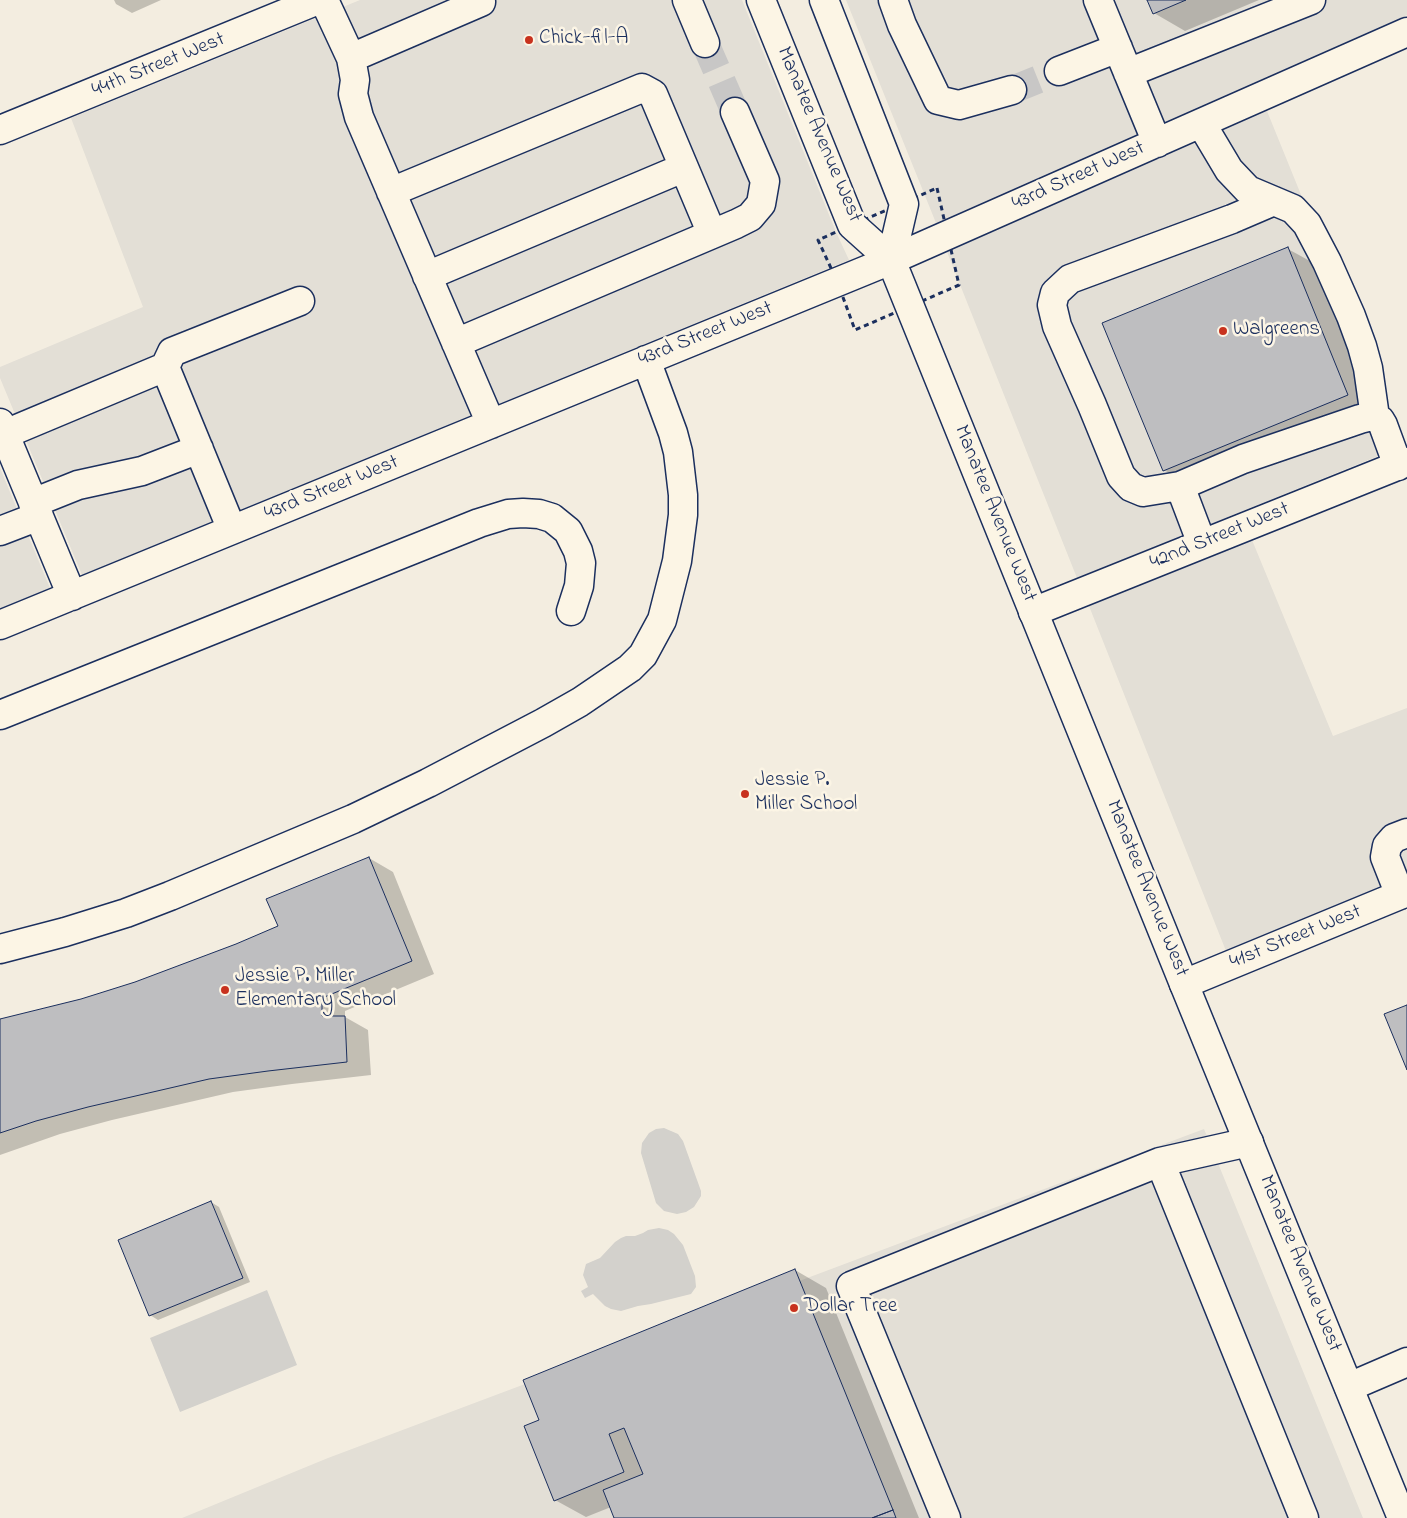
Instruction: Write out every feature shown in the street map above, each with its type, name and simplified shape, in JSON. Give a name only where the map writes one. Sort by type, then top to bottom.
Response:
[{"type":"street","name":"44th Street West","points":[[0,130],[318,0]]},
{"type":"street","points":[[324,0],[351,58],[355,80],[353,94],[359,117],[491,424]]},
{"type":"street","points":[[687,0],[705,43]]},
{"type":"street","name":"Manatee Avenue West","points":[[760,0],[852,225],[891,260],[1402,1518]]},
{"type":"street","points":[[824,0],[904,204],[891,260]]},
{"type":"street","points":[[1098,0],[1156,142]]},
{"type":"street","points":[[1128,73],[1310,0]]},
{"type":"street","points":[[351,58],[482,2]]},
{"type":"street","points":[[898,12],[938,100],[959,105],[1012,90]]},
{"type":"street","name":"43rd Street West","points":[[0,625],[891,260],[1407,32]]},
{"type":"street","points":[[1059,71],[1118,48]]},
{"type":"street","points":[[391,192],[642,88],[652,94],[712,234]]},
{"type":"street","points":[[456,343],[750,217],[761,204],[765,181],[735,112]]},
{"type":"street","points":[[1201,123],[1229,170],[1248,190],[1293,209],[1308,224],[1351,316],[1362,346],[1368,368],[1375,416],[1387,431],[1402,464]]},
{"type":"street","points":[[427,276],[683,168]]},
{"type":"street","points":[[1274,201],[1223,223],[1094,272],[1070,279],[1056,294],[1052,305],[1057,326],[1121,476],[1131,487],[1143,492],[1180,486],[1243,459],[1360,419],[1375,416]]},
{"type":"street","points":[[72,596],[2,428],[165,367],[172,352],[300,301]]},
{"type":"street","points":[[0,949],[65,932],[126,913],[353,819],[535,728],[580,702],[630,668],[643,655],[662,620],[677,560],[683,515],[683,487],[678,452],[673,433],[646,360]]},
{"type":"street","points":[[165,367],[232,530]]},
{"type":"street","points":[[0,532],[78,485],[142,471],[199,449]]},
{"type":"street","name":"42nd Street West","points":[[1033,612],[1402,464]]},
{"type":"street","points":[[1180,486],[1202,544]]},
{"type":"street","points":[[0,715],[479,523],[508,514],[539,514],[552,518],[568,531],[578,551],[580,563],[579,586],[571,611]]},
{"type":"street","points":[[1403,894],[1386,857],[1387,846],[1394,838],[1407,833]]},
{"type":"street","name":"41st Street West","points":[[1184,984],[1403,894]]},
{"type":"street","points":[[946,1518],[851,1286],[1160,1162],[1249,1142]]},
{"type":"street","points":[[1160,1162],[1304,1518]]},
{"type":"street","points":[[1349,1387],[1407,1362]]},
{"type":"shaded area","points":[[360,0],[742,0],[849,260],[82,575],[0,378],[0,367],[143,307],[71,118]]},
{"type":"shaded area","points":[[846,0],[1407,0],[1407,15],[936,223]]},
{"type":"shaded area","points":[[1267,111],[1403,446],[1077,578],[947,252]]},
{"type":"shaded area","points":[[0,468],[50,588],[0,609]]},
{"type":"shaded area","points":[[1252,540],[1333,736],[1407,708],[1407,876],[1226,951],[1089,606]]},
{"type":"shaded area","points":[[664,1128],[678,1134],[683,1141],[701,1191],[701,1196],[694,1207],[686,1212],[677,1214],[664,1211],[656,1203],[641,1153],[642,1143],[649,1133],[656,1129]]},
{"type":"shaded area","points":[[1204,1129],[1363,1518],[182,1518],[328,1458]]},
{"type":"shaded area","points":[[659,1228],[674,1234],[683,1245],[695,1276],[696,1287],[691,1294],[621,1311],[605,1306],[593,1294],[585,1298],[581,1291],[588,1287],[583,1275],[586,1264],[600,1258],[621,1238],[635,1236],[648,1230]]},
{"type":"shaded area","points":[[267,1290],[297,1365],[180,1412],[150,1338]]},
{"type":"building","points":[[1147,0],[1186,0],[1153,14]]},
{"type":"building","name":"Walgreens","points":[[1288,247],[1348,395],[1163,471],[1102,323]]},
{"type":"building","name":"Jessie P. Miller Elementary School","points":[[369,857],[412,961],[322,998],[322,1016],[345,1016],[347,1062],[209,1079],[88,1107],[0,1133],[0,1019],[81,999],[135,982],[278,926],[266,899]]},
{"type":"building","points":[[1407,1005],[1407,1070],[1384,1014]]},
{"type":"building","points":[[211,1201],[243,1278],[149,1316],[118,1240]]},
{"type":"building","points":[[795,1269],[893,1510],[872,1518],[614,1518],[603,1490],[643,1474],[624,1428],[609,1434],[624,1472],[554,1501],[524,1426],[539,1420],[523,1380]]},
{"type":"building","points":[[893,1510],[896,1518],[872,1518]]},
{"type":"tunnel","points":[[705,43],[735,112]]},
{"type":"tunnel","points":[[1012,90],[1059,71]]},
{"type":"place","name":"Chick-fil-A","points":[[529,40]]},
{"type":"place","name":"Walgreens","points":[[1223,331]]},
{"type":"place","name":"Jessie P. Miller School","points":[[745,794]]},
{"type":"place","name":"Jessie P. Miller Elementary School","points":[[225,990]]},
{"type":"place","name":"Dollar Tree","points":[[794,1308]]}]
